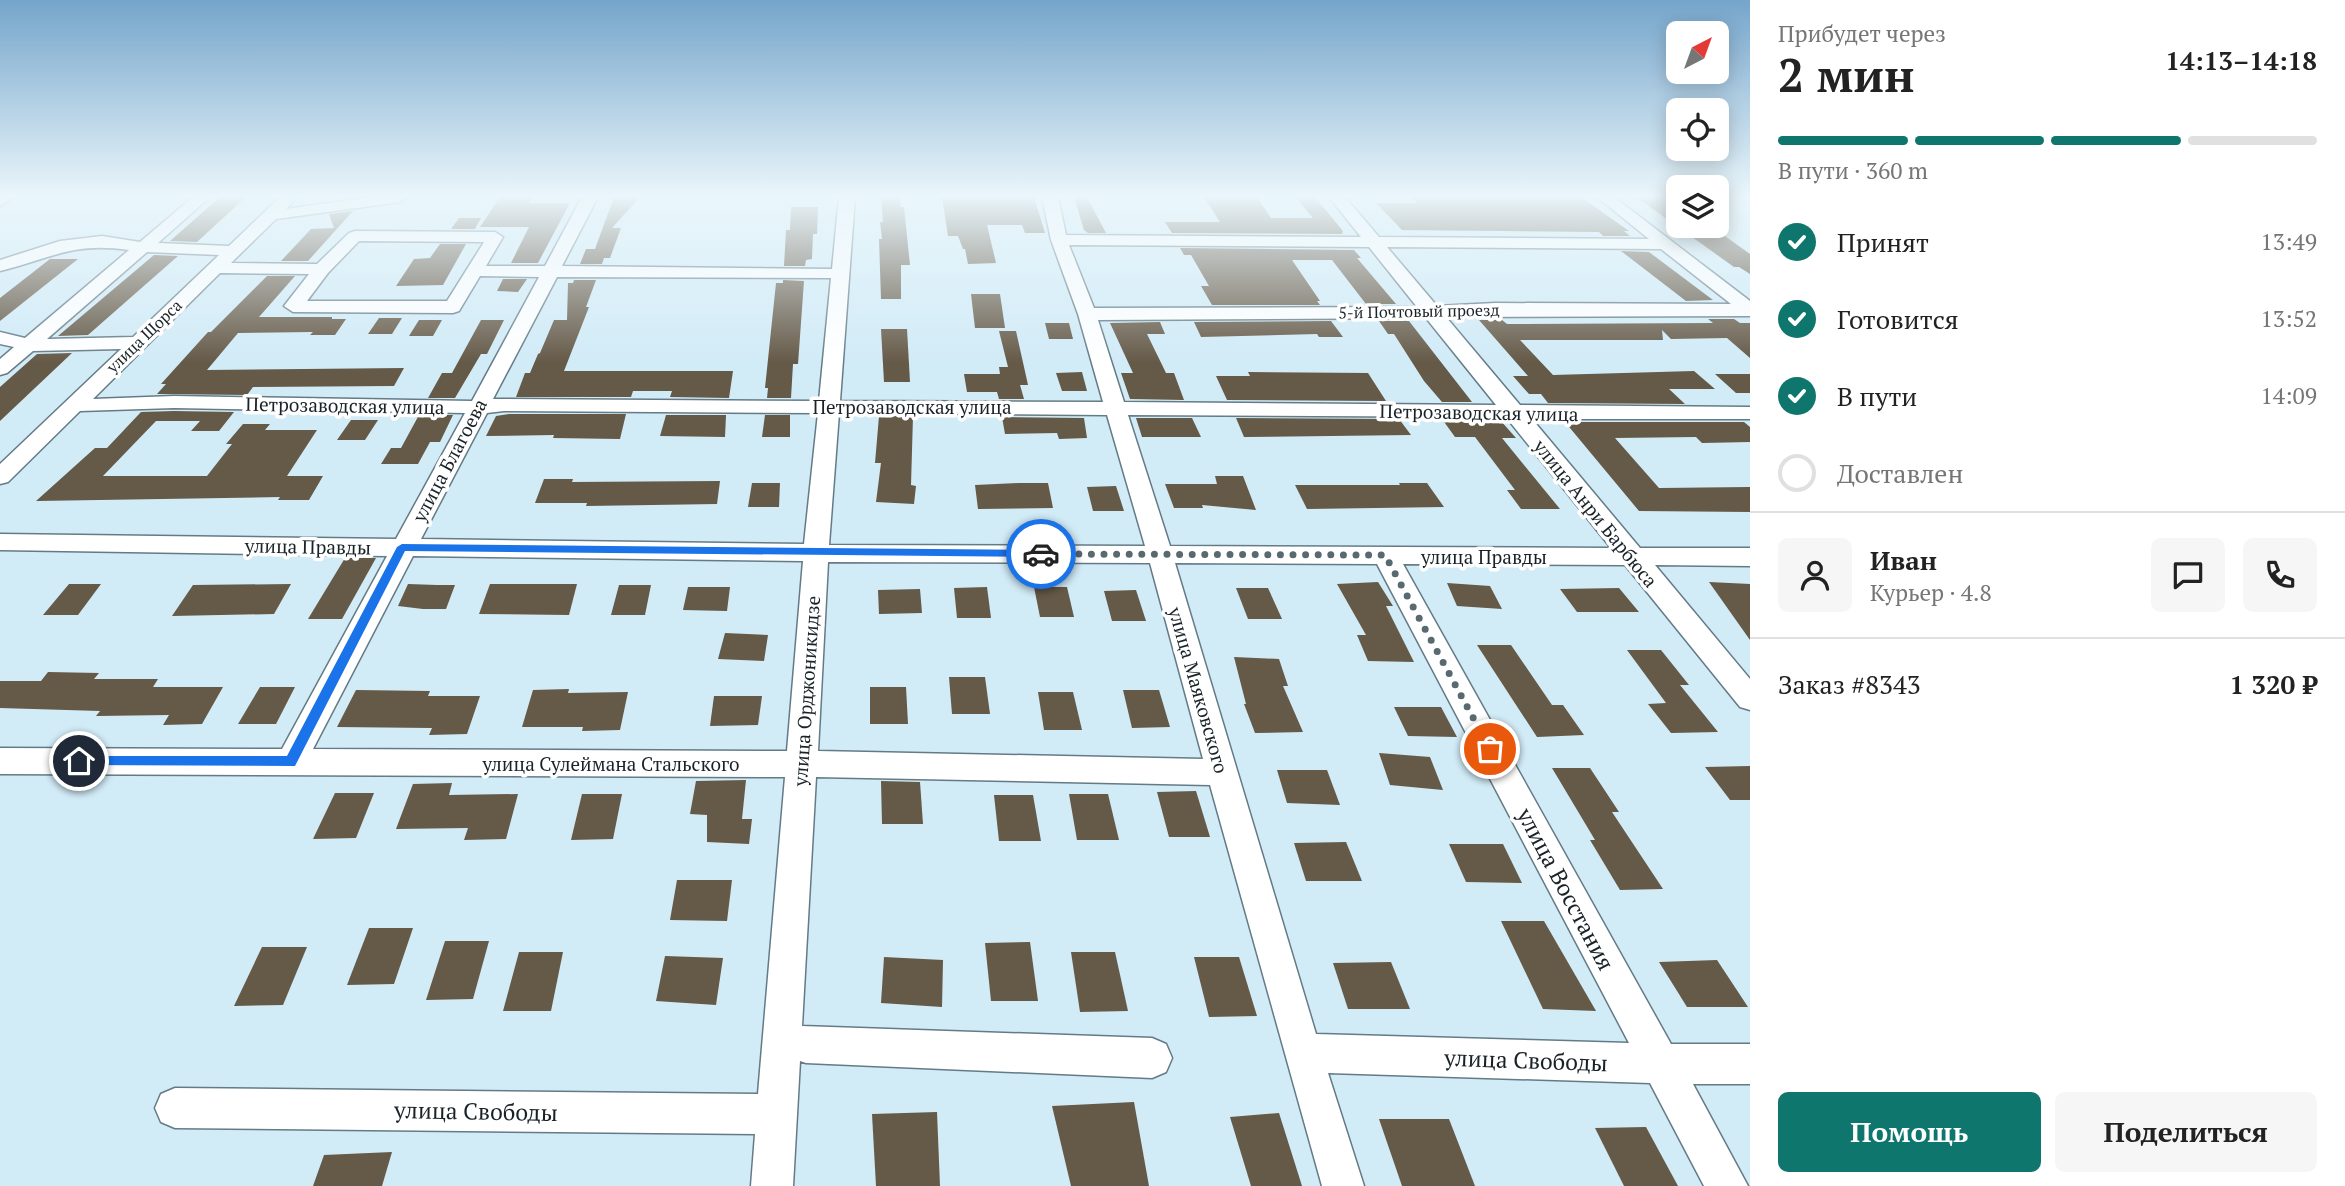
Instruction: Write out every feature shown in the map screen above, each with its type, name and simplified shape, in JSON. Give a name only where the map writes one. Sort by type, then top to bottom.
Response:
[{"type":"street","points":[[0,266],[46,252]]},
{"type":"street","points":[[0,369],[136,252]]},
{"type":"street","name":"улица Щорса","points":[[0,477],[135,343],[233,252]]},
{"type":"street","points":[[339,252],[293,306],[453,307],[486,252]]},
{"type":"street","name":"улица Благоева","points":[[290,762],[560,252]]},
{"type":"street","name":"улица Орджоникидзе","points":[[772,1186],[816,553],[842,252]]},
{"type":"street","name":"улица Маяковского","points":[[1064,252],[1087,314],[1160,554],[1302,1053],[1343,1186]]},
{"type":"street","name":"улица Анри Барбюса","points":[[1381,252],[1750,699]]},
{"type":"street","points":[[1674,252],[1750,310]]},
{"type":"street","points":[[216,268],[322,269]]},
{"type":"street","points":[[475,271],[829,273]]},
{"type":"street","name":"5-й Почтовый проезд","points":[[1087,314],[1430,312],[1495,309],[1750,310]]},
{"type":"street","points":[[0,338],[29,345],[135,343]]},
{"type":"street","name":"Петрозаводская улица","points":[[74,405],[174,402],[477,407],[504,404],[1116,407],[1512,411],[1541,414],[1750,413]]},
{"type":"street","name":"улица Правды","points":[[0,542],[816,553],[1750,557]]},
{"type":"street","name":"улица Восстания","points":[[1385,555],[1727,1186]]},
{"type":"street","name":"улица Сулеймана Стальского","points":[[0,761],[802,764],[1222,772]]},
{"type":"street","points":[[806,1044],[1152,1058]]},
{"type":"street","name":"улица Свободы","points":[[1302,1053],[1661,1064],[1750,1064]]},
{"type":"street","name":"улица Свободы","points":[[175,1108],[777,1114]]},
{"type":"building","points":[[289,252],[316,252],[308,261],[281,261]]},
{"type":"building","points":[[434,252],[461,252],[443,285],[396,286],[414,259],[430,258]]},
{"type":"building","points":[[516,252],[544,252],[538,263],[511,263]]},
{"type":"building","points":[[585,252],[612,252],[610,258],[604,258],[602,264],[580,264]]},
{"type":"building","points":[[785,252],[812,252],[812,259],[806,260],[805,266],[784,266]]},
{"type":"building","points":[[879,252],[909,252],[910,265],[901,265],[901,299],[881,299]]},
{"type":"building","points":[[966,252],[993,252],[996,263],[968,264]]},
{"type":"building","points":[[1182,252],[1356,252],[1361,258],[1357,258],[1396,304],[1366,304],[1332,260],[1292,260],[1320,301],[1317,301],[1320,305],[1212,305],[1201,286],[1209,286],[1191,255]]},
{"type":"building","points":[[1623,252],[1649,252],[1713,300],[1686,301]]},
{"type":"building","points":[[1713,252],[1748,252],[1750,254],[1750,274],[1734,267]]},
{"type":"building","points":[[154,255],[178,256],[88,335],[58,336]]},
{"type":"building","points":[[50,259],[78,259],[0,321],[0,298]]},
{"type":"building","points":[[267,276],[295,276],[259,317],[346,319],[335,335],[310,335],[313,332],[238,333],[207,370],[404,368],[394,386],[253,387],[247,395],[157,394],[166,384],[161,384],[208,332]]},
{"type":"building","points":[[503,279],[527,279],[518,292],[497,291]]},
{"type":"building","points":[[574,280],[596,280],[586,307],[589,307],[564,371],[733,371],[729,398],[670,397],[672,391],[633,391],[631,397],[516,397],[525,373],[530,373],[554,320],[567,320],[568,283],[573,283]]},
{"type":"building","points":[[783,280],[804,281],[798,364],[793,364],[791,398],[767,398],[768,388],[765,388],[776,283],[783,283]]},
{"type":"building","points":[[971,294],[1000,294],[1005,328],[975,328]]},
{"type":"building","points":[[379,318],[402,318],[392,334],[368,334]]},
{"type":"building","points":[[1708,319],[1734,319],[1740,323],[1750,323],[1750,358],[1727,338],[1671,339],[1662,330],[1663,340],[1520,340],[1553,375],[1694,371],[1715,389],[1669,389],[1685,404],[1548,403],[1541,394],[1529,394],[1513,376],[1528,376],[1479,320],[1502,320],[1507,324],[1713,323]]},
{"type":"building","points":[[419,320],[442,320],[433,336],[409,336]]},
{"type":"building","points":[[481,320],[504,320],[487,354],[481,354],[455,398],[428,398],[442,373],[452,373]]},
{"type":"building","points":[[1331,321],[1343,337],[1319,337],[1317,334],[1201,337],[1194,322]]},
{"type":"building","points":[[1379,321],[1409,321],[1472,402],[1442,402],[1424,381],[1394,334],[1388,334]]},
{"type":"building","points":[[1160,322],[1165,334],[1147,334],[1166,373],[1174,373],[1184,400],[1130,399],[1121,373],[1133,373],[1110,323]]},
{"type":"building","points":[[1045,323],[1069,323],[1073,339],[1049,339]]},
{"type":"building","points":[[881,329],[907,329],[910,382],[884,382]]},
{"type":"building","points":[[999,331],[1016,331],[1028,385],[1020,385],[1024,399],[999,399],[997,392],[967,392],[964,374],[1000,374],[999,367],[1008,367]]},
{"type":"building","points":[[72,353],[0,421],[0,387],[37,354]]},
{"type":"building","points":[[1082,372],[1087,391],[1062,391],[1056,373]]},
{"type":"building","points":[[1248,372],[1368,373],[1386,401],[1227,400],[1216,376],[1250,376]]},
{"type":"building","points":[[1715,374],[1750,374],[1750,393],[1736,393]]},
{"type":"building","points":[[141,412],[234,412],[219,431],[191,431],[200,421],[156,421],[103,476],[207,476],[232,444],[226,444],[243,424],[270,424],[265,430],[317,430],[287,476],[323,476],[309,500],[278,500],[280,497],[36,501],[95,448],[107,448]]},
{"type":"building","points":[[626,414],[620,439],[553,438],[554,435],[486,436],[496,416]]},
{"type":"building","points":[[419,415],[453,415],[440,442],[430,442],[418,464],[381,464],[391,448],[401,448]]},
{"type":"building","points":[[666,415],[726,415],[725,437],[660,436]]},
{"type":"building","points":[[765,415],[790,415],[790,437],[762,437]]},
{"type":"building","points":[[879,416],[913,416],[911,485],[916,486],[914,504],[876,502],[881,463],[875,463]]},
{"type":"building","points":[[1002,417],[1084,418],[1087,438],[1059,439],[1057,433],[1005,434]]},
{"type":"building","points":[[1136,418],[1192,418],[1201,437],[1142,437]]},
{"type":"building","points":[[1236,418],[1399,419],[1411,435],[1244,437]]},
{"type":"building","points":[[1442,419],[1500,420],[1516,438],[1502,438],[1560,509],[1521,509],[1507,490],[1515,490],[1475,437],[1455,437]]},
{"type":"building","points":[[351,420],[378,420],[365,440],[337,440]]},
{"type":"building","points":[[1565,422],[1744,422],[1750,427],[1750,442],[1702,443],[1696,437],[1615,438],[1659,488],[1750,487],[1750,512],[1639,511]]},
{"type":"building","points":[[1215,476],[1243,476],[1256,510],[1202,505],[1203,508],[1174,508],[1165,484],[1217,484]]},
{"type":"building","points":[[544,479],[573,479],[572,482],[720,481],[717,504],[586,506],[587,503],[535,503]]},
{"type":"building","points":[[752,483],[780,483],[779,507],[748,507]]},
{"type":"building","points":[[1048,483],[1053,508],[978,509],[975,485]]},
{"type":"building","points":[[1399,483],[1427,483],[1444,507],[1307,509],[1295,485],[1400,485]]},
{"type":"building","points":[[1116,486],[1124,511],[1093,511],[1087,487]]},
{"type":"building","points":[[345,558],[376,558],[342,619],[308,619]]},
{"type":"building","points":[[1378,582],[1393,606],[1386,606],[1414,662],[1368,661],[1357,635],[1366,635],[1337,584]]},
{"type":"building","points":[[1709,582],[1750,584],[1750,640]]},
{"type":"building","points":[[1447,583],[1490,586],[1502,609],[1457,606]]},
{"type":"building","points":[[69,584],[101,584],[78,615],[43,615]]},
{"type":"building","points":[[291,584],[274,614],[172,616],[193,585]]},
{"type":"building","points":[[408,584],[455,585],[446,609],[423,609],[398,606]]},
{"type":"building","points":[[490,584],[577,584],[569,615],[479,614]]},
{"type":"building","points":[[619,585],[651,585],[645,615],[611,615]]},
{"type":"building","points":[[688,587],[730,587],[727,611],[683,610]]},
{"type":"building","points":[[987,587],[991,618],[957,618],[954,588]]},
{"type":"building","points":[[1034,587],[1067,587],[1074,617],[1040,617]]},
{"type":"building","points":[[1236,588],[1268,588],[1282,619],[1248,619]]},
{"type":"building","points":[[1619,588],[1639,612],[1577,612],[1560,589]]},
{"type":"building","points":[[920,589],[922,613],[879,614],[878,590]]},
{"type":"building","points":[[1136,590],[1146,621],[1112,621],[1104,591]]},
{"type":"building","points":[[725,633],[768,635],[764,661],[718,659]]},
{"type":"building","points":[[1477,645],[1511,645],[1552,705],[1563,705],[1584,735],[1537,737]]},
{"type":"building","points":[[1627,650],[1661,650],[1689,685],[1680,685],[1718,732],[1671,733],[1648,704],[1666,703]]},
{"type":"building","points":[[1234,657],[1279,659],[1288,686],[1283,686],[1303,732],[1255,733],[1244,704]]},
{"type":"building","points":[[48,672],[99,673],[94,679],[158,679],[153,687],[223,687],[202,724],[163,725],[169,715],[96,716],[100,711],[0,708],[0,681],[41,681]]},
{"type":"building","points":[[949,677],[985,677],[990,714],[952,714]]},
{"type":"building","points":[[260,687],[295,687],[276,724],[238,724]]},
{"type":"building","points":[[870,687],[906,687],[908,724],[870,724]]},
{"type":"building","points":[[569,689],[568,693],[628,692],[620,730],[582,731],[583,727],[522,727],[533,690]]},
{"type":"building","points":[[356,690],[430,691],[428,696],[480,696],[467,734],[429,735],[432,728],[337,727]]},
{"type":"building","points":[[1123,690],[1159,690],[1170,727],[1132,728]]},
{"type":"building","points":[[1038,692],[1073,692],[1082,730],[1044,730]]},
{"type":"building","points":[[714,696],[762,696],[758,725],[710,726]]},
{"type":"building","points":[[1394,707],[1441,707],[1457,737],[1408,736]]},
{"type":"building","points":[[1379,753],[1430,757],[1443,790],[1390,785]]},
{"type":"building","points":[[1750,766],[1750,800],[1730,800],[1705,767]]},
{"type":"building","points":[[1552,768],[1590,768],[1619,812],[1612,812],[1663,889],[1620,890],[1590,840],[1595,840]]},
{"type":"building","points":[[1277,770],[1327,770],[1340,805],[1287,803]]},
{"type":"building","points":[[746,780],[742,819],[752,819],[749,844],[707,842],[707,815],[690,814],[696,781]]},
{"type":"building","points":[[881,781],[920,782],[923,824],[882,824]]},
{"type":"building","points":[[452,783],[449,795],[518,794],[506,839],[464,840],[468,828],[396,829],[413,784]]},
{"type":"building","points":[[1196,791],[1210,837],[1169,837],[1157,792]]},
{"type":"building","points":[[335,793],[374,793],[356,838],[313,839]]},
{"type":"building","points":[[582,794],[622,794],[613,839],[571,840]]},
{"type":"building","points":[[1069,794],[1108,794],[1119,840],[1077,840]]},
{"type":"building","points":[[994,795],[1033,795],[1041,841],[999,841]]},
{"type":"building","points":[[1346,842],[1362,881],[1306,881],[1294,843]]},
{"type":"building","points":[[1449,844],[1503,844],[1522,883],[1466,882]]},
{"type":"building","points":[[677,880],[732,880],[727,921],[670,920]]},
{"type":"building","points":[[1501,921],[1544,921],[1596,1011],[1543,1009]]},
{"type":"building","points":[[369,928],[413,928],[394,984],[347,985]]},
{"type":"building","points":[[445,941],[489,941],[473,999],[426,1000]]},
{"type":"building","points":[[1030,942],[1038,1001],[991,1001],[985,943]]},
{"type":"building","points":[[262,947],[307,947],[283,1005],[234,1006]]},
{"type":"building","points":[[519,952],[563,952],[551,1011],[503,1011]]},
{"type":"building","points":[[1071,952],[1115,952],[1128,1011],[1080,1012]]},
{"type":"building","points":[[665,956],[723,958],[716,1005],[656,1001]]},
{"type":"building","points":[[884,957],[943,960],[942,1007],[881,1003]]},
{"type":"building","points":[[1194,957],[1239,957],[1257,1016],[1209,1017]]},
{"type":"building","points":[[1717,960],[1748,1007],[1687,1007],[1659,962]]},
{"type":"building","points":[[1391,962],[1410,1009],[1348,1009],[1333,963]]},
{"type":"building","points":[[1134,1102],[1149,1186],[1071,1186],[1052,1106]]},
{"type":"building","points":[[937,1112],[940,1186],[876,1186],[872,1114]]},
{"type":"building","points":[[1279,1113],[1302,1186],[1251,1186],[1230,1117]]},
{"type":"building","points":[[1379,1119],[1449,1119],[1475,1186],[1402,1186]]},
{"type":"building","points":[[1646,1127],[1678,1186],[1624,1186],[1595,1128]]},
{"type":"building","points":[[392,1152],[382,1186],[313,1186],[324,1155]]},
{"type":"way so far","points":[[1041,554],[1385,555],[1490,749]]},
{"type":"route","points":[[79,761],[290,762],[402,547],[1041,554]]}]
